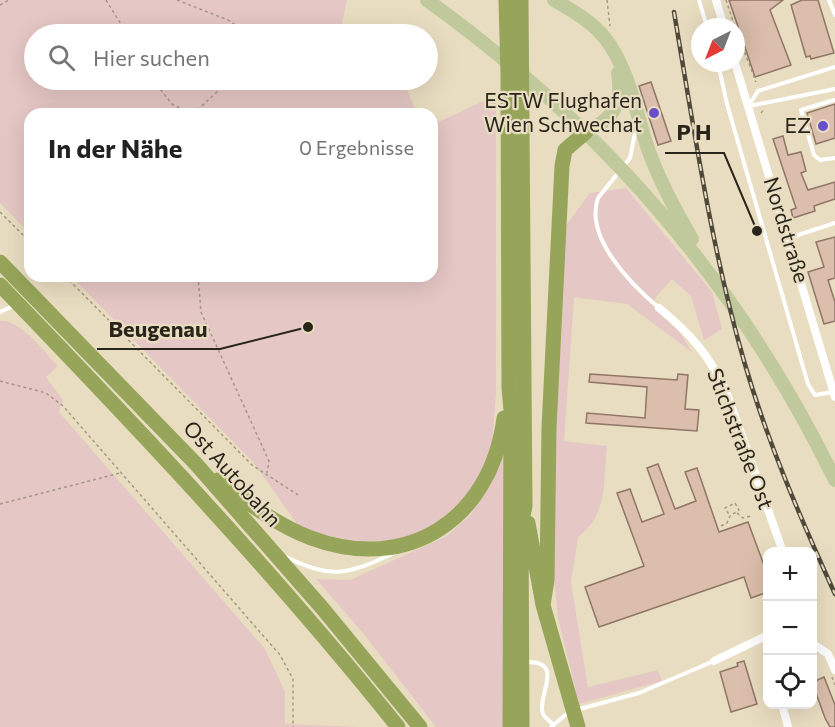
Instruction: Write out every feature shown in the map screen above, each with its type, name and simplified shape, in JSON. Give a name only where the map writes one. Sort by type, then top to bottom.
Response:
[{"type":"highway","points":[[506,0],[508,388],[511,410],[510,727]]},
{"type":"highway","points":[[521,0],[525,506],[543,605],[578,726]]},
{"type":"highway","points":[[543,605],[547,580],[549,429],[562,166],[565,150],[586,132]]},
{"type":"highway","name":"Ost Autobahn","points":[[0,262],[196,464],[274,552],[420,727]]},
{"type":"highway","name":"Ost Autobahn","points":[[0,285],[204,498],[310,618],[398,727]]},
{"type":"highway","points":[[196,464],[269,517],[310,538],[333,545],[378,550],[399,547],[428,537],[455,519],[480,490],[497,453],[508,388]]},
{"type":"highway","points":[[522,727],[521,525],[525,506]]},
{"type":"main road","points":[[427,0],[480,39],[546,94],[586,132],[623,169],[714,278]]},
{"type":"main road","points":[[554,0],[584,18],[612,50],[633,101],[649,150],[680,220],[714,278],[758,342],[835,480]]},
{"type":"main road","points":[[586,132],[607,120],[615,111],[620,86],[612,50]]},
{"type":"street","points":[[716,0],[721,18]]},
{"type":"street","name":"Nordstraße","points":[[738,72],[789,237],[834,395]]},
{"type":"street","name":"Stichstraße Ost","points":[[659,308],[702,347],[714,367],[726,391],[781,547]]},
{"type":"street","points":[[714,662],[763,637]]},
{"type":"street","points":[[817,645],[828,654],[835,670]]},
{"type":"street","points":[[783,709],[788,727]]},
{"type":"lane","points":[[699,0],[704,18]]},
{"type":"lane","points":[[829,0],[835,15]]},
{"type":"lane","points":[[748,106],[758,91],[835,68]]},
{"type":"lane","points":[[720,72],[727,104],[808,384],[816,395],[834,395]]},
{"type":"lane","points":[[748,106],[835,89]]},
{"type":"lane","points":[[834,100],[801,110],[814,154],[820,160],[835,158]]},
{"type":"lane","points":[[633,101],[636,139],[630,158],[623,169],[598,198],[595,206],[597,222],[617,265],[634,287],[659,308]]},
{"type":"lane","points":[[789,237],[835,223]]},
{"type":"lane","points":[[0,312],[18,304]]},
{"type":"lane","points":[[274,552],[313,569],[337,574],[364,567],[428,537]]},
{"type":"lane","points":[[522,662],[542,665],[548,672],[542,706],[544,716],[552,725],[563,714],[639,693],[714,662]]},
{"type":"path","points":[[0,4],[9,0]]},
{"type":"path","points":[[106,0],[121,24]]},
{"type":"path","points":[[177,0],[234,24]]},
{"type":"path","points":[[607,0],[612,50]]},
{"type":"path","points":[[726,0],[732,18]]},
{"type":"path","points":[[745,56],[752,78],[756,82]]},
{"type":"path","points":[[161,90],[172,104],[180,108]]},
{"type":"path","points":[[199,108],[219,90]]},
{"type":"path","points":[[760,113],[764,108]]},
{"type":"path","points":[[0,212],[24,236]]},
{"type":"path","points":[[71,282],[252,465],[298,495]]},
{"type":"path","points":[[198,282],[201,312],[269,461],[266,474]]},
{"type":"path","points":[[0,381],[46,393],[63,405],[280,655],[294,679],[292,727]]},
{"type":"path","points":[[0,504],[121,472]]},
{"type":"path","points":[[730,516],[725,508],[728,505],[735,503],[738,506],[737,513]]},
{"type":"path","points":[[737,513],[743,518],[751,516]]},
{"type":"path","points":[[721,526],[727,523],[730,516],[737,513]]},
{"type":"shaded area","points":[[0,0],[347,0],[343,24],[24,24],[24,90],[407,90],[414,108],[24,108],[24,228],[0,203]]},
{"type":"shaded area","points":[[496,95],[496,394],[492,446],[478,481],[461,506],[415,537],[360,544],[300,528],[253,462],[77,282],[438,282],[438,122]]},
{"type":"shaded area","points":[[626,188],[712,292],[722,329],[704,340],[691,296],[672,279],[655,298],[657,311],[680,333],[692,352],[627,304],[574,297],[564,441],[607,446],[603,496],[595,518],[578,537],[571,582],[588,687],[658,670],[662,681],[579,704],[558,618],[553,567],[552,513],[563,254],[567,224],[590,193]]},
{"type":"shaded area","points":[[0,321],[16,325],[24,331],[58,366],[46,377],[63,400],[59,412],[265,649],[285,692],[285,724],[358,727],[0,727]]},
{"type":"shaded area","points":[[501,458],[505,459],[503,727],[436,727],[363,633],[316,579],[350,580],[447,536],[471,514],[489,488]]},
{"type":"building","points":[[729,0],[783,0],[770,10],[791,65],[755,77],[745,47],[745,18],[735,18]]},
{"type":"building","points":[[802,0],[818,0],[834,53],[811,59],[810,56],[806,57],[791,5]]},
{"type":"building","name":"ESTW Flughafen Wien Schwechat","points":[[651,82],[671,141],[658,145],[639,86]]},
{"type":"building","name":"EZ","points":[[835,104],[835,138],[816,144],[807,113]]},
{"type":"building","points":[[783,136],[788,155],[801,152],[806,171],[801,173],[808,190],[835,182],[835,199],[814,206],[815,211],[793,218],[791,210],[796,208],[773,139]]},
{"type":"building","points":[[835,237],[835,278],[828,280],[835,302],[835,321],[824,324],[808,272],[824,267],[816,242]]},
{"type":"building","points":[[590,374],[677,380],[678,374],[688,375],[685,409],[699,410],[697,431],[586,423],[587,413],[645,418],[647,387],[589,382]]},
{"type":"building","points":[[658,464],[675,509],[696,501],[685,472],[697,468],[719,532],[748,522],[763,562],[763,594],[751,598],[744,577],[599,627],[585,587],[644,566],[617,493],[630,489],[642,522],[664,514],[647,468]]},
{"type":"building","points":[[744,661],[757,704],[731,712],[720,672],[738,666],[737,663]]},
{"type":"building","points":[[824,677],[835,705],[835,727],[830,727],[825,718],[817,696],[817,680]]},
{"type":"railway","points":[[674,12],[696,144],[732,318],[753,391],[785,479],[835,594]]},
{"type":"place","name":"ESTW Flughafen Wien Schwechat","points":[[654,113]]},
{"type":"place","name":"EZ","points":[[823,126]]},
{"type":"place","name":"P H","points":[[757,231]]},
{"type":"place","name":"Beugenau","points":[[308,327]]}]
